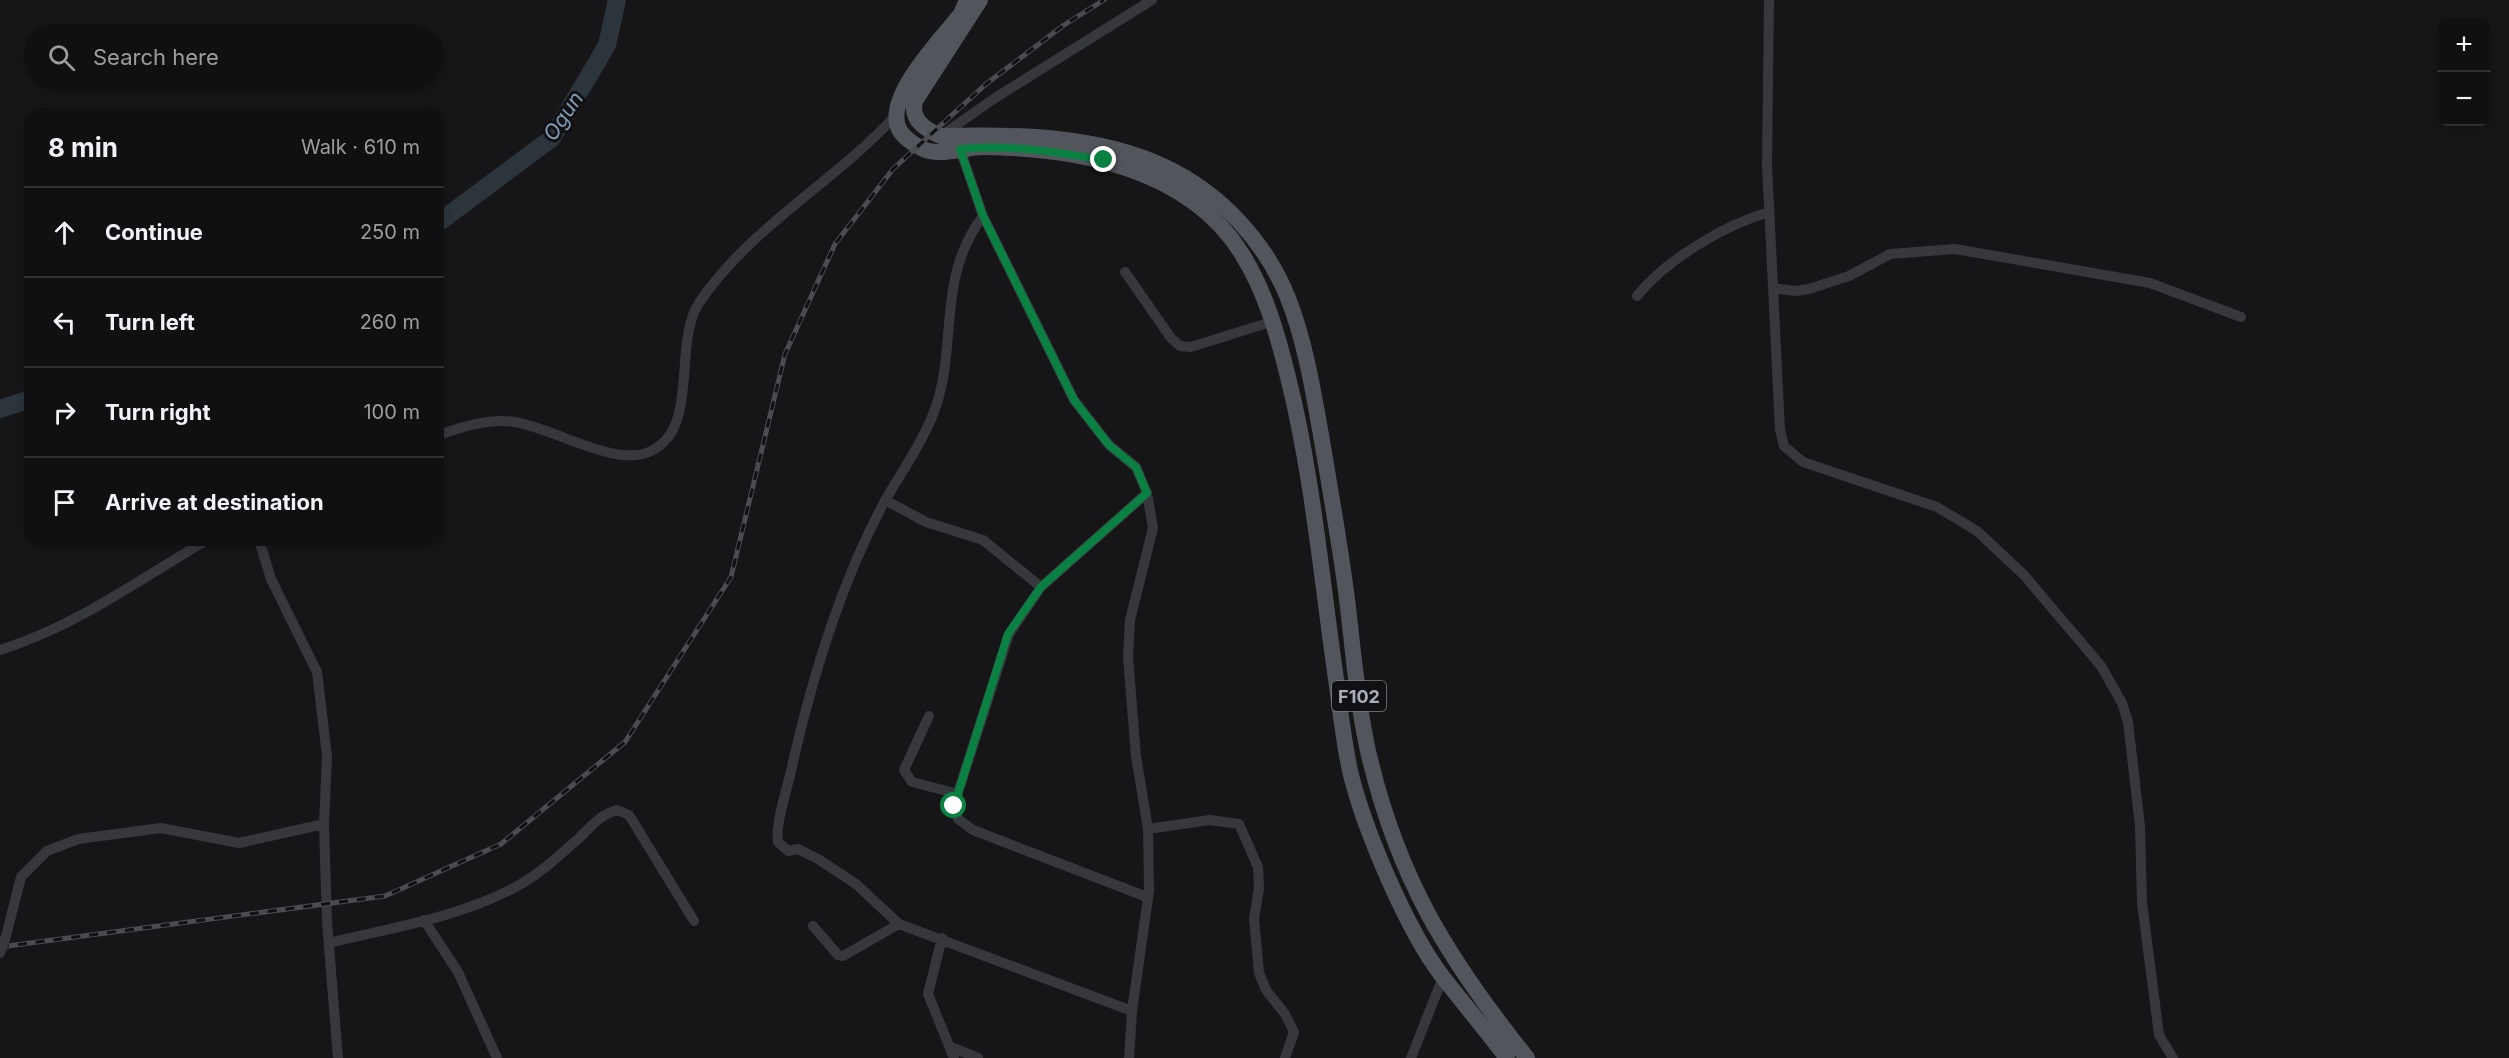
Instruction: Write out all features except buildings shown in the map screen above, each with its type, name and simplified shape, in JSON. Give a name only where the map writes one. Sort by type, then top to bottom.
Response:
[{"type":"main road","points":[[941,136],[926,129],[916,119],[913,108],[915,101],[980,0]]},
{"type":"main road","points":[[896,115],[900,95],[964,7]]},
{"type":"main road","name":"F102","points":[[896,115],[900,132],[918,147],[928,151],[980,147],[1040,150],[1104,160],[1174,189],[1206,214],[1241,252],[1268,304],[1274,321],[1303,445],[1351,775],[1368,827],[1396,894],[1443,976],[1507,1058]]},
{"type":"main road","name":"F102","points":[[941,136],[1042,138],[1115,149],[1161,165],[1194,184],[1239,220],[1257,243],[1288,298],[1313,390],[1343,572],[1368,748],[1394,844],[1436,932],[1467,982],[1527,1058]]},
{"type":"main road","points":[[1268,304],[1288,298]]},
{"type":"street","points":[[941,136],[995,98],[1152,0]]},
{"type":"street","points":[[1770,0],[1768,212],[1780,430],[1784,446],[1791,455],[1803,462],[1937,507],[1977,531],[2008,558],[2080,638],[2101,666],[2122,703],[2128,722],[2140,826],[2142,903],[2159,1035],[2173,1058]]},
{"type":"street","points":[[444,433],[470,424],[512,421],[629,457],[649,452],[666,441],[676,423],[682,401],[687,331],[698,306],[727,266],[896,115]]},
{"type":"street","points":[[960,149],[983,216],[1074,400],[1109,445],[1136,467],[1147,493],[1153,528],[1130,620],[1128,657],[1136,756],[1148,829],[1149,891],[1132,1011],[1129,1058]]},
{"type":"street","points":[[1637,296],[1696,247],[1746,219],[1768,212]]},
{"type":"street","points":[[983,216],[961,252],[955,273],[941,377],[932,417],[885,500],[854,568],[806,705],[777,837],[782,848],[788,851],[798,849],[856,884],[899,924],[942,938],[1132,1011]]},
{"type":"street","points":[[1773,288],[1795,291],[1809,289],[1848,276],[1890,254],[1955,249],[2150,283],[2241,317]]},
{"type":"street","points":[[1125,272],[1171,338],[1180,346],[1191,347],[1274,321]]},
{"type":"street","points":[[1147,493],[1041,587],[1008,634],[954,806],[958,819],[973,830],[1147,897]]},
{"type":"street","points":[[885,500],[926,522],[983,540],[1041,587]]},
{"type":"street","points":[[0,650],[27,642],[77,619],[197,546]]},
{"type":"street","points":[[261,546],[271,579],[317,672],[327,756],[324,824],[329,943],[338,1058]]},
{"type":"street","points":[[929,716],[904,770],[906,777],[912,782],[958,794]]},
{"type":"street","points":[[329,943],[424,920],[483,902],[514,888],[548,864],[599,817],[617,810],[629,815],[694,921]]},
{"type":"street","points":[[1148,829],[1209,820],[1239,824],[1258,867],[1259,888],[1254,919],[1259,973],[1266,990],[1285,1014],[1294,1032],[1285,1058]]},
{"type":"street","points":[[0,954],[21,877],[47,851],[78,839],[161,828],[223,842],[239,843],[324,824]]},
{"type":"street","points":[[424,920],[458,972],[497,1058]]},
{"type":"street","points":[[813,926],[838,955],[843,956],[899,924]]},
{"type":"street","points":[[942,938],[927,994],[952,1052],[978,1058]]},
{"type":"street","points":[[1412,1058],[1443,976]]},
{"type":"waterway","name":"Ogun","points":[[444,219],[552,138],[607,45],[617,0]]},
{"type":"waterway","name":"Ogun","points":[[0,409],[24,401]]},
{"type":"railway","points":[[0,947],[385,896],[501,844],[625,742],[731,577],[785,354],[835,244],[893,169],[986,84],[1064,25],[1104,0]]},
{"type":"route","points":[[954,806],[1008,634],[1041,587],[1147,493],[1136,467],[1109,445],[1074,400],[983,216],[960,149],[980,147],[1040,150],[1104,160]]}]
